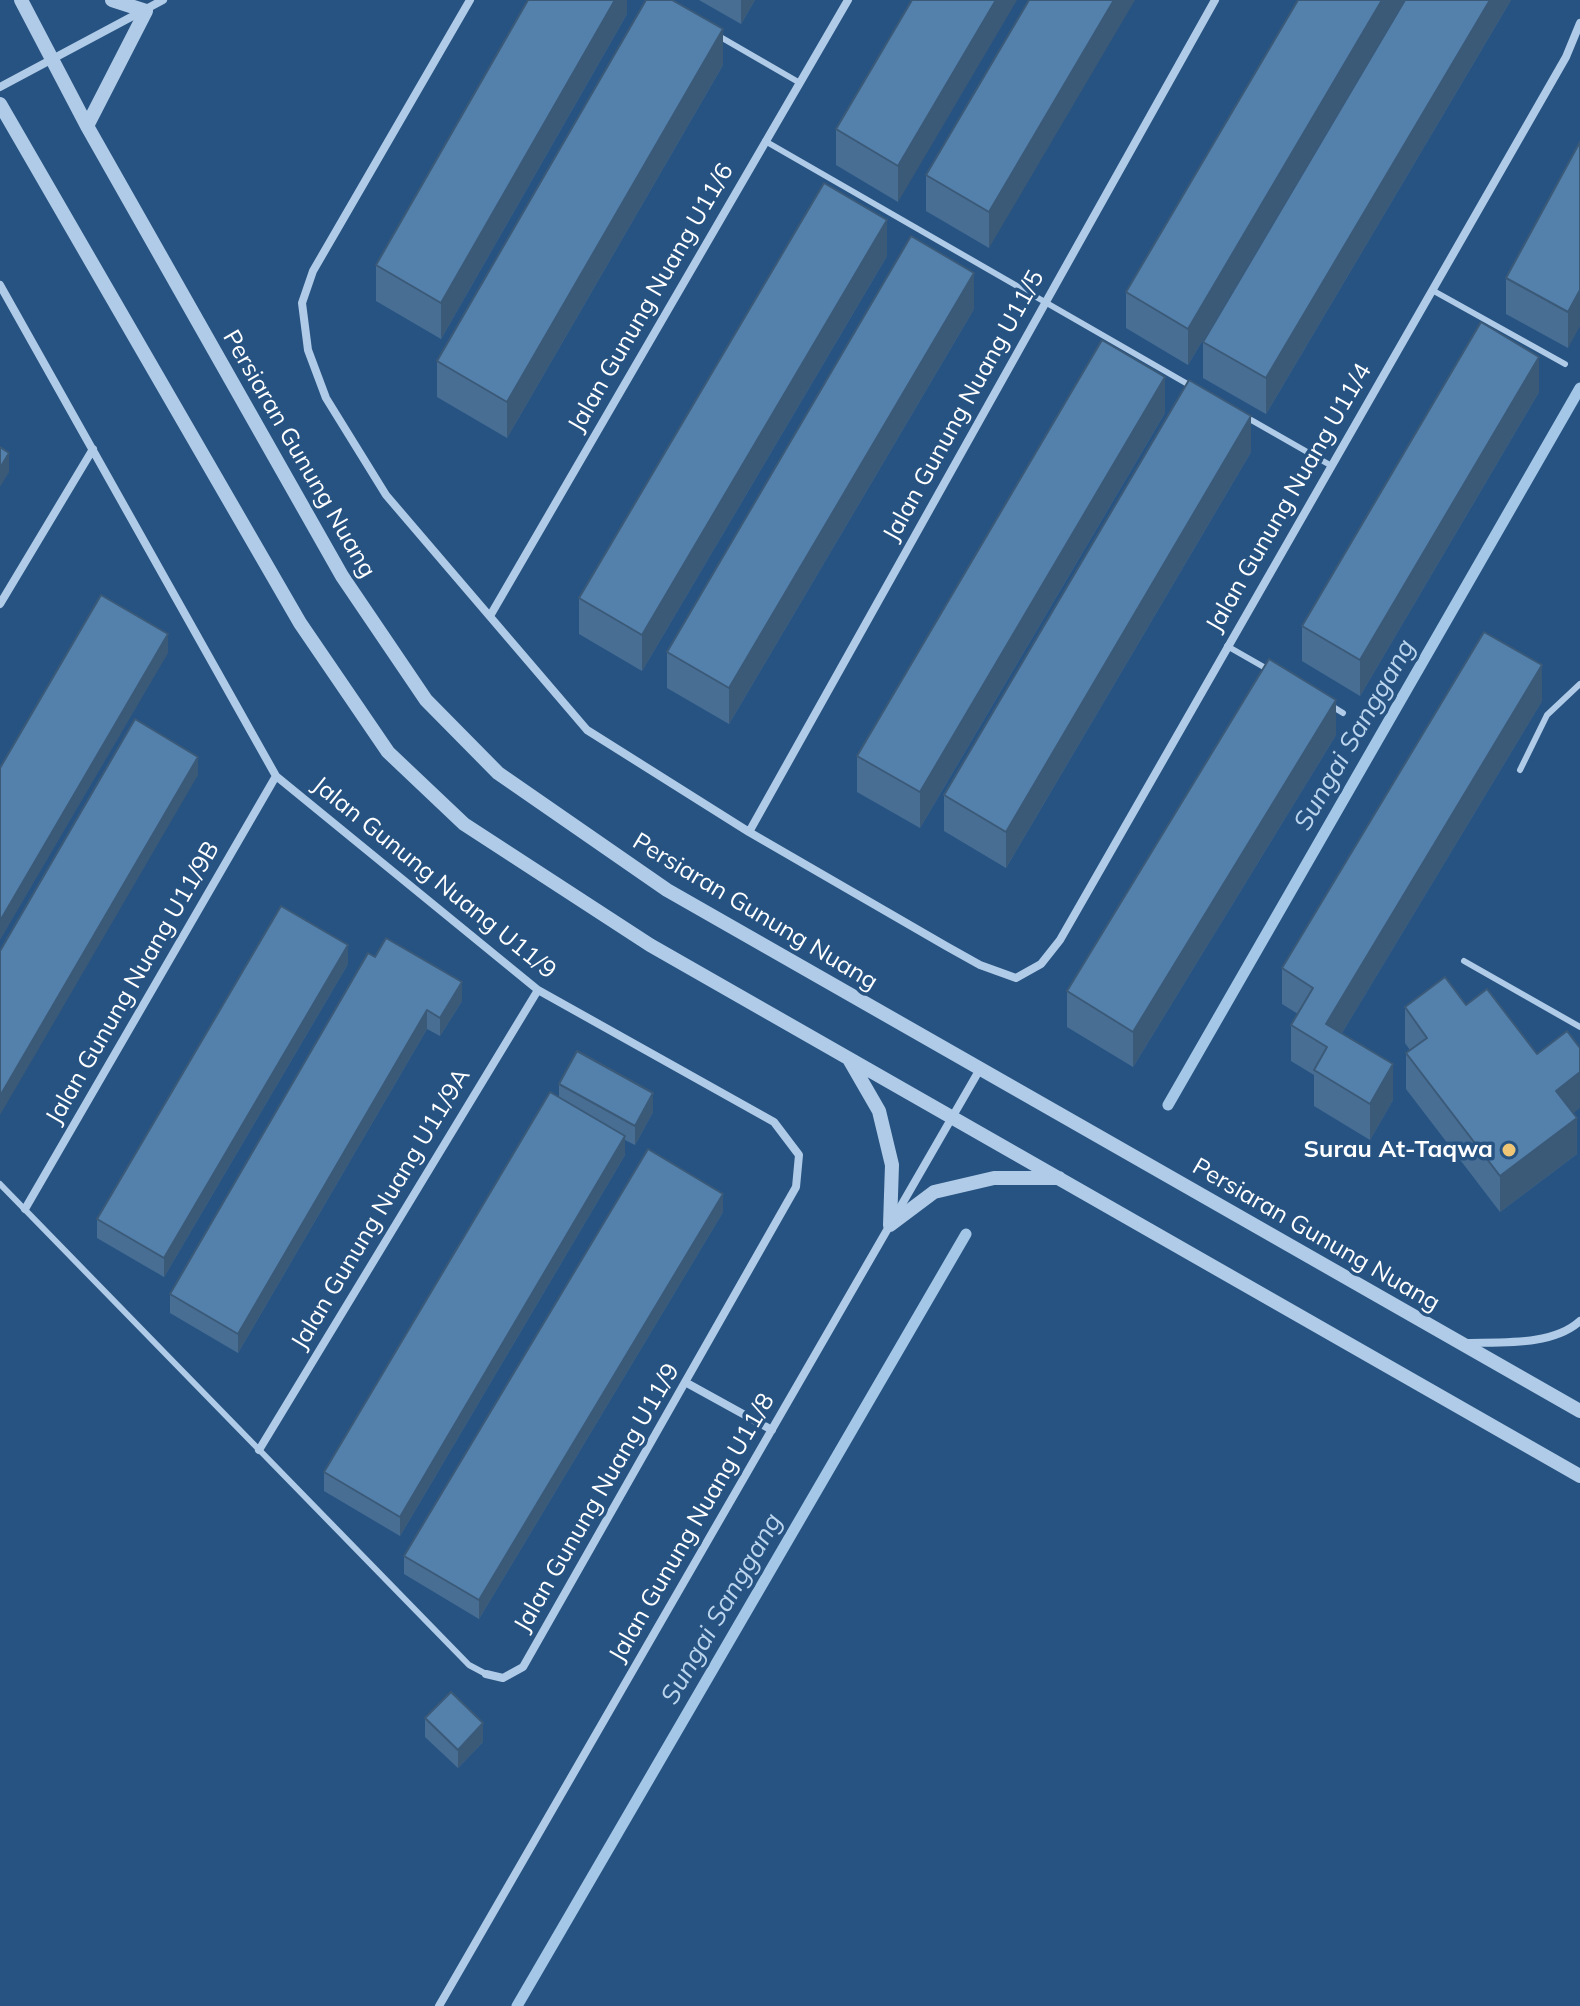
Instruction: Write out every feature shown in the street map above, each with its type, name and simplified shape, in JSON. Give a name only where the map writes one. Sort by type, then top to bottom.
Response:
[{"type":"street","name":"Persiaran Gunung Nuang","points":[[21,0],[87,126],[342,576],[426,700],[498,773],[667,890],[1580,1411]]},
{"type":"street","points":[[112,0],[146,11]]},
{"type":"street","points":[[0,87],[163,0]]},
{"type":"street","points":[[470,0],[313,271],[302,303],[308,350],[326,398],[386,495],[587,730],[749,832]]},
{"type":"street","name":"Jalan Gunung Nuang U11/6","points":[[490,616],[848,0]]},
{"type":"street","name":"Jalan Gunung Nuang U11/5","points":[[749,832],[1215,0]]},
{"type":"street","points":[[87,126],[146,11]]},
{"type":"street","name":"Jalan Gunung Nuang U11/4","points":[[749,832],[980,965],[1016,978],[1041,964],[1060,940],[1566,57],[1580,23]]},
{"type":"street","points":[[0,104],[300,623],[388,752],[464,824],[650,945],[1580,1476]]},
{"type":"street","name":"Jalan Gunung Nuang U11/9","points":[[0,285],[276,776],[538,990],[774,1122],[799,1155],[796,1187],[523,1667],[503,1678],[486,1674]]},
{"type":"street","points":[[0,604],[93,449]]},
{"type":"street","name":"Jalan Gunung Nuang U11/9B","points":[[25,1209],[276,776]]},
{"type":"street","name":"Jalan Gunung Nuang U11/9A","points":[[259,1450],[538,990]]},
{"type":"street","points":[[849,1059],[879,1111],[892,1165],[890,1225]]},
{"type":"street","name":"Jalan Gunung Nuang U11/8","points":[[439,2006],[980,1069]]},
{"type":"street","points":[[890,1225],[934,1192],[994,1178],[1059,1178]]},
{"type":"street","points":[[1462,1343],[1529,1342],[1573,1327],[1580,1321]]},
{"type":"street","points":[[685,1382],[772,1430]]},
{"type":"lane","points":[[708,30],[800,83]]},
{"type":"lane","points":[[765,141],[1194,387]]},
{"type":"lane","points":[[1432,290],[1565,364]]},
{"type":"lane","points":[[1235,411],[1330,465]]},
{"type":"lane","points":[[1227,646],[1278,675]]},
{"type":"lane","points":[[1520,770],[1547,715],[1580,684]]},
{"type":"lane","points":[[1317,698],[1343,713]]},
{"type":"lane","points":[[1464,961],[1580,1027]]},
{"type":"lane","points":[[0,1184],[469,1665],[486,1674]]},
{"type":"building","points":[[528,0],[615,0],[441,303],[376,265]]},
{"type":"building","points":[[646,0],[672,0],[723,29],[507,402],[437,361]]},
{"type":"building","points":[[912,0],[996,0],[898,166],[836,129]]},
{"type":"building","points":[[1029,0],[1114,0],[989,212],[926,175]]},
{"type":"building","points":[[1298,0],[1382,0],[1188,329],[1126,292]]},
{"type":"building","points":[[1405,0],[1490,0],[1266,378],[1203,342]]},
{"type":"building","points":[[1580,142],[1580,290],[1568,312],[1506,278]]},
{"type":"building","points":[[824,183],[887,220],[642,635],[579,598]]},
{"type":"building","points":[[911,236],[974,273],[729,688],[667,652]]},
{"type":"building","points":[[1481,322],[1539,357],[1360,660],[1302,626]]},
{"type":"building","points":[[1102,340],[1165,377],[920,792],[857,756]]},
{"type":"building","points":[[1189,380],[1251,416],[1006,832],[944,795]]},
{"type":"building","points":[[0,447],[9,453],[0,468]]},
{"type":"building","points":[[101,595],[168,634],[0,921],[0,768]]},
{"type":"building","points":[[1484,632],[1542,665],[1326,1024],[1393,1064],[1370,1104],[1314,1070],[1327,1047],[1291,1025],[1313,988],[1282,968]]},
{"type":"building","points":[[1269,659],[1336,700],[1133,1032],[1067,991]]},
{"type":"building","points":[[135,719],[198,757],[0,1096],[0,951]]},
{"type":"building","points":[[281,906],[348,945],[164,1258],[97,1219]]},
{"type":"building","points":[[386,938],[462,982],[440,1018],[427,1010],[238,1334],[170,1294],[368,953],[375,957]]},
{"type":"building","points":[[1445,977],[1466,1005],[1487,989],[1537,1054],[1567,1031],[1580,1048],[1580,1072],[1556,1091],[1577,1118],[1500,1176],[1406,1053],[1427,1038],[1405,1007]]},
{"type":"building","points":[[577,1051],[653,1093],[635,1126],[559,1084]]},
{"type":"building","points":[[550,1092],[625,1136],[400,1517],[324,1472]]},
{"type":"building","points":[[648,1149],[723,1194],[479,1600],[404,1556]]},
{"type":"building","points":[[451,1692],[483,1723],[458,1750],[425,1718]]},
{"type":"waterway","name":"Sungai Sanggang","points":[[1168,1105],[1580,388]]},
{"type":"waterway","name":"Sungai Sanggang","points":[[517,2006],[966,1234]]},
{"type":"place","name":"Surau At-Taqwa","points":[[1509,1150]]}]
